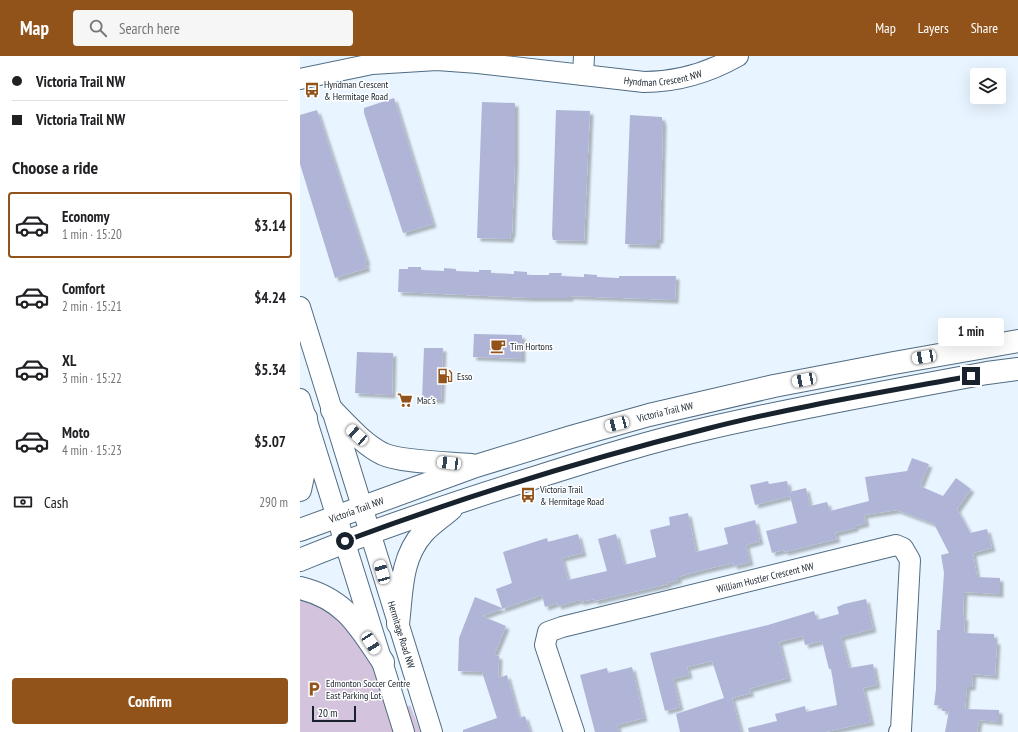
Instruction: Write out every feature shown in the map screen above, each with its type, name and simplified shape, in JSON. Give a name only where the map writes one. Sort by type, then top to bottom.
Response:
[{"type":"main road","name":"Victoria Trail NW","points":[[300,530],[362,506],[476,466],[571,437],[699,403],[894,363],[1018,341]]},
{"type":"main road","points":[[300,560],[345,541],[463,500],[589,461],[708,428],[910,387],[1018,369]]},
{"type":"main road","points":[[300,490],[308,453],[303,408]]},
{"type":"main road","points":[[332,410],[364,441],[383,454],[400,458],[476,466]]},
{"type":"main road","points":[[398,624],[404,569],[415,544],[432,524],[463,500]]},
{"type":"main road","points":[[300,588],[325,596],[348,612],[357,622],[383,662]]},
{"type":"street","name":"Hyndman Crescent NW","points":[[300,79],[351,67],[424,61],[457,61],[584,65],[644,82],[665,82],[707,72],[738,56]]},
{"type":"street","name":"Hermitage Road NW","points":[[300,307],[432,732]]},
{"type":"street","points":[[303,408],[404,732]]},
{"type":"street","name":"William Hustler Crescent NW","points":[[574,732],[545,645],[548,632],[578,623],[896,545],[903,548],[910,560],[901,730],[899,732]]},
{"type":"shaded area","points":[[300,599],[337,613],[374,667],[394,732],[300,732]]},
{"type":"shaded area","points":[[410,705],[421,732],[414,732],[406,708]]},
{"type":"building","points":[[394,98],[433,224],[403,233],[364,113],[364,108]]},
{"type":"building","points":[[482,102],[515,103],[515,161],[512,234],[510,239],[477,238]]},
{"type":"building","points":[[317,110],[367,262],[365,262],[367,268],[335,278],[300,164],[300,115]]},
{"type":"building","points":[[556,110],[590,111],[584,241],[553,240]]},
{"type":"building","points":[[630,115],[662,117],[663,121],[660,240],[657,240],[657,245],[625,244]]},
{"type":"building","points":[[408,267],[421,267],[421,270],[444,271],[444,268],[456,269],[456,271],[479,272],[479,270],[491,270],[491,273],[514,274],[514,271],[527,272],[527,275],[549,275],[549,273],[562,273],[561,276],[584,277],[584,274],[597,275],[597,277],[619,278],[619,276],[676,276],[675,300],[570,296],[570,298],[532,298],[398,292],[399,269],[408,269]]},
{"type":"building","name":"Tim Hortons","points":[[474,334],[522,335],[522,359],[473,357]]},
{"type":"building","points":[[424,348],[443,348],[441,400],[422,399]]},
{"type":"building","points":[[357,352],[393,353],[392,395],[355,393]]},
{"type":"building","points":[[912,458],[929,464],[920,486],[943,496],[956,478],[971,489],[957,509],[970,533],[987,529],[992,548],[973,553],[977,577],[1000,578],[1000,594],[964,592],[964,633],[994,634],[994,641],[997,641],[995,676],[973,674],[972,687],[967,687],[965,709],[999,710],[999,722],[979,720],[977,732],[945,732],[949,711],[942,711],[942,706],[934,705],[936,689],[937,630],[940,630],[944,573],[941,555],[949,553],[934,524],[897,510],[864,515],[866,523],[855,526],[855,528],[835,533],[837,539],[785,552],[784,550],[772,553],[766,531],[797,523],[789,492],[806,488],[810,506],[827,502],[830,511],[869,501],[865,477],[907,471]]},
{"type":"building","points":[[768,481],[769,484],[787,481],[790,496],[755,505],[750,485]]},
{"type":"building","points":[[688,513],[696,552],[728,544],[724,528],[755,520],[760,541],[746,545],[750,562],[734,566],[733,563],[699,571],[678,577],[678,580],[667,583],[668,584],[595,601],[594,599],[580,602],[580,600],[558,606],[557,603],[545,607],[542,595],[482,616],[506,626],[494,655],[499,656],[498,678],[507,675],[519,718],[525,716],[530,732],[463,732],[463,730],[497,718],[482,672],[458,671],[459,638],[475,597],[502,608],[496,589],[512,583],[503,552],[547,538],[548,542],[578,534],[583,553],[562,558],[568,580],[607,571],[598,539],[616,534],[624,565],[656,557],[650,530],[670,525],[669,517]]},
{"type":"building","points":[[866,599],[873,629],[841,637],[849,668],[873,664],[877,685],[863,688],[871,722],[825,732],[749,732],[748,728],[777,721],[775,714],[805,706],[806,712],[837,705],[831,669],[829,669],[822,641],[805,645],[803,636],[779,642],[788,678],[749,689],[751,693],[732,698],[741,732],[680,732],[676,714],[724,698],[712,661],[687,667],[689,675],[673,679],[680,707],[665,711],[650,653],[768,625],[814,611],[817,620],[839,614],[837,607],[844,604]]},
{"type":"building","points":[[632,667],[644,718],[617,725],[619,732],[595,732],[580,675],[607,668],[608,673]]},
{"type":"place","name":"Hyndman Crescent & Hermitage Road","points":[[312,90]]},
{"type":"place","name":"Tim Hortons","points":[[498,346]]},
{"type":"place","name":"Esso","points":[[445,376]]},
{"type":"place","name":"Mac's","points":[[405,400]]},
{"type":"place","name":"Victoria Trail & Hermitage Road","points":[[528,495]]},
{"type":"place","name":"Edmonton Soccer Centre East Parking Lot","points":[[314,689]]},
{"type":"route","points":[[345,541],[463,500],[582,463],[708,428],[971,376]]}]
